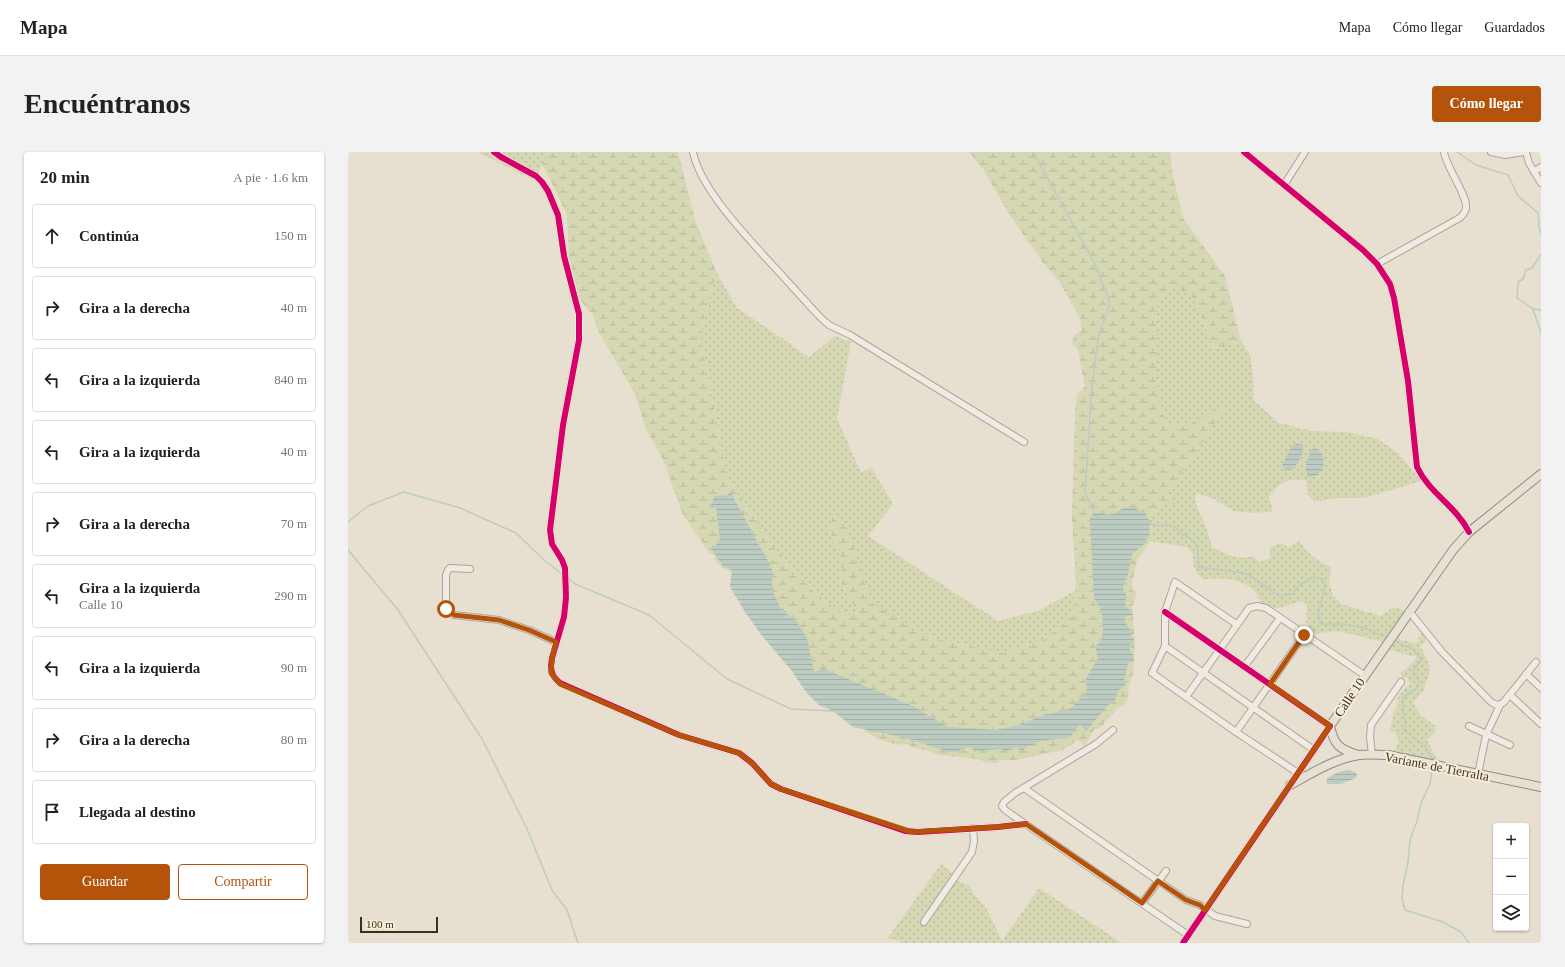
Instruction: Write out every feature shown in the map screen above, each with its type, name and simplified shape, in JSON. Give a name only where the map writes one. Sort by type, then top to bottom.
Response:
[{"type":"main road","name":"Calle 10","points":[[1330,726],[1364,675],[1453,550],[1469,532],[1541,474]]},
{"type":"main road","points":[[1330,726],[1335,742],[1339,747],[1358,755]]},
{"type":"main road","name":"Variante de Tierralta","points":[[1290,785],[1338,760],[1358,755],[1388,755],[1541,787]]},
{"type":"street","points":[[494,152],[501,158],[536,176],[548,191],[558,214],[564,256],[579,314],[579,340],[563,425],[550,530],[552,544],[565,568],[565,607],[552,658],[551,673],[560,684],[679,735],[739,753],[752,763],[771,784],[781,789],[905,831],[918,832],[1026,824]]},
{"type":"street","points":[[693,152],[696,166],[702,178],[735,223],[821,318],[829,325],[850,335],[1024,442]]},
{"type":"street","points":[[1244,152],[1363,250],[1378,264],[1390,284],[1394,298],[1408,381],[1417,467],[1423,479],[1460,517],[1469,532]]},
{"type":"street","points":[[1284,185],[1305,152]]},
{"type":"street","points":[[1378,264],[1460,218],[1465,211],[1466,204],[1444,152]]},
{"type":"street","points":[[1491,152],[1505,155],[1526,154],[1541,183]]},
{"type":"street","points":[[1534,172],[1541,168]]},
{"type":"street","points":[[470,569],[450,568],[448,570],[446,575],[446,609],[450,613],[454,615],[499,620],[529,630],[556,642]]},
{"type":"street","points":[[1236,624],[1175,582],[1165,612],[1165,646],[1152,673],[1236,732],[1298,773]]},
{"type":"street","points":[[1186,697],[1236,624],[1249,608],[1257,606],[1266,608],[1364,675]]},
{"type":"street","points":[[1409,611],[1442,652],[1491,702],[1500,705]]},
{"type":"street","points":[[1165,612],[1330,726]]},
{"type":"street","points":[[1244,667],[1280,618]]},
{"type":"street","points":[[1236,732],[1304,635]]},
{"type":"street","points":[[1165,646],[1314,750]]},
{"type":"street","points":[[1478,774],[1486,735],[1500,705],[1510,695],[1536,662]]},
{"type":"street","points":[[1526,674],[1541,688]]},
{"type":"street","points":[[1372,755],[1371,725],[1401,682]]},
{"type":"street","points":[[1510,695],[1541,724]]},
{"type":"street","name":"Calle 10","points":[[1183,943],[1330,726]]},
{"type":"street","points":[[1469,726],[1510,745]]},
{"type":"street","points":[[1113,730],[1096,744],[1024,788],[1004,802],[1002,806],[1005,810],[1188,935]]},
{"type":"street","points":[[1024,788],[1186,900],[1200,905],[1214,916],[1247,924]]},
{"type":"street","points":[[924,922],[972,852],[974,828]]},
{"type":"street","points":[[1142,903],[1166,871]]},
{"type":"green space","points":[[477,152],[551,152],[542,163],[536,181]]},
{"type":"green space","points":[[551,152],[577,152],[579,155],[580,152],[678,152],[695,220],[716,271],[701,337],[725,466],[734,488],[774,548],[816,594],[845,615],[857,612],[841,583],[842,563],[828,526],[834,515],[846,524],[872,603],[933,638],[1002,653],[1042,641],[1073,616],[1076,582],[1072,517],[1075,411],[1077,394],[1085,387],[1078,350],[1072,343],[1074,335],[1082,331],[1080,318],[1059,281],[1041,260],[1011,217],[983,169],[969,152],[1170,152],[1172,170],[1183,218],[1225,276],[1241,341],[1224,347],[1213,348],[1194,300],[1176,287],[1167,290],[1157,306],[1156,381],[1163,414],[1168,424],[1188,425],[1226,405],[1171,489],[1174,503],[1171,506],[1167,503],[1159,506],[1152,522],[1150,541],[1137,560],[1132,583],[1133,591],[1137,592],[1132,608],[1135,641],[1133,675],[1128,689],[1129,694],[1127,701],[1123,706],[1117,709],[1099,729],[1094,729],[1085,746],[1078,740],[1063,750],[1016,760],[999,760],[999,763],[988,763],[977,759],[939,755],[913,748],[907,744],[901,745],[891,743],[865,732],[863,721],[820,689],[733,582],[731,572],[720,566],[714,559],[716,555],[710,554],[682,513],[664,462],[646,429],[635,394],[598,331],[593,315],[580,300],[569,257],[567,215],[542,163]]},
{"type":"green space","points":[[716,271],[736,307],[809,357],[835,336],[851,342],[837,418],[861,473],[871,467],[893,504],[868,536],[998,621],[1038,611],[1075,591],[1073,616],[1042,641],[1002,653],[933,638],[871,603],[846,524],[828,526],[842,563],[841,583],[857,612],[845,615],[816,594],[774,548],[734,488],[725,466],[701,337]]},
{"type":"green space","points":[[1176,287],[1194,300],[1213,348],[1224,347],[1241,341],[1250,355],[1253,373],[1254,401],[1279,423],[1312,431],[1346,432],[1378,439],[1399,454],[1421,481],[1364,498],[1335,498],[1315,502],[1307,494],[1306,480],[1293,480],[1281,484],[1269,497],[1273,512],[1250,513],[1234,511],[1214,499],[1196,493],[1195,501],[1207,530],[1212,547],[1237,557],[1243,558],[1253,556],[1260,562],[1270,558],[1270,547],[1282,543],[1288,548],[1299,541],[1313,557],[1331,567],[1329,583],[1333,595],[1341,604],[1381,616],[1394,607],[1405,611],[1384,642],[1337,631],[1315,634],[1306,622],[1307,606],[1302,601],[1277,608],[1268,608],[1263,604],[1252,589],[1241,582],[1229,579],[1203,579],[1193,565],[1193,555],[1187,547],[1150,541],[1152,522],[1159,506],[1173,500],[1171,489],[1225,406],[1188,425],[1168,424],[1163,414],[1156,381],[1157,306],[1167,290]]},
{"type":"green space","points":[[1422,633],[1425,633],[1425,642],[1420,646],[1427,659],[1430,670],[1425,684],[1425,689],[1413,703],[1421,715],[1435,726],[1436,731],[1427,740],[1439,763],[1393,753],[1399,740],[1397,735],[1390,730],[1394,711],[1398,706],[1398,697],[1406,687],[1410,685],[1408,678],[1403,678],[1400,673],[1405,670],[1417,657],[1386,648],[1399,634],[1400,640],[1415,644],[1419,641],[1418,638]]},
{"type":"green space","points":[[941,864],[954,874],[957,881],[969,885],[974,894],[986,908],[1002,941],[1039,888],[1122,943],[901,943],[898,940],[887,939]]},
{"type":"shaded area","points":[[1298,444],[1303,445],[1301,457],[1294,469],[1286,470],[1282,466],[1291,447]]},
{"type":"shaded area","points":[[1315,448],[1322,455],[1322,470],[1319,474],[1309,477],[1306,471],[1307,464],[1311,450]]},
{"type":"shaded area","points":[[730,491],[772,569],[772,590],[781,609],[796,621],[807,638],[814,672],[824,669],[913,706],[947,727],[996,730],[1020,725],[1043,715],[1070,709],[1087,692],[1086,678],[1098,659],[1095,646],[1101,642],[1103,630],[1102,614],[1094,598],[1090,519],[1094,512],[1106,515],[1116,513],[1123,508],[1132,507],[1145,513],[1150,523],[1149,535],[1142,546],[1132,554],[1127,578],[1123,583],[1123,589],[1126,595],[1125,603],[1128,609],[1132,610],[1133,615],[1126,616],[1125,618],[1127,626],[1132,631],[1131,636],[1134,639],[1133,643],[1129,645],[1129,648],[1133,654],[1132,661],[1128,663],[1124,681],[1125,686],[1119,690],[1115,700],[1109,704],[1086,731],[1080,724],[1070,737],[1038,742],[1022,751],[1016,747],[1006,752],[1001,749],[985,750],[983,753],[978,750],[974,752],[972,747],[962,748],[959,752],[949,752],[906,738],[853,727],[833,711],[819,705],[806,692],[791,670],[763,637],[745,612],[730,587],[732,570],[723,566],[712,550],[720,539],[716,507],[710,506],[715,496],[728,495]]},
{"type":"shaded area","points":[[1349,770],[1357,774],[1356,778],[1341,784],[1327,784],[1327,778],[1339,772]]},
{"type":"waterway","points":[[1033,152],[1095,264],[1110,303],[1099,334],[1092,385],[1085,492],[1094,512]]},
{"type":"waterway","points":[[1457,152],[1476,165],[1508,175],[1518,196],[1538,213],[1541,234]]},
{"type":"waterway","points":[[1541,254],[1532,268],[1526,270],[1523,279],[1518,282],[1517,298],[1533,309],[1541,333]]},
{"type":"waterway","points":[[1533,309],[1541,310]]},
{"type":"waterway","points":[[348,522],[368,506],[404,492],[460,508],[516,533],[544,560],[562,574]]},
{"type":"waterway","points":[[1150,523],[1157,526],[1167,525],[1176,527],[1181,533],[1195,542],[1198,551],[1199,567],[1244,573],[1254,578],[1279,596],[1292,594],[1301,584],[1314,577],[1323,579],[1325,588],[1318,614],[1321,624],[1344,624],[1364,628],[1386,637]]},
{"type":"waterway","points":[[348,550],[398,610],[482,739],[527,829],[552,890],[567,910],[578,943]]},
{"type":"waterway","points":[[567,577],[575,584],[649,615],[727,679],[791,709],[833,711]]},
{"type":"waterway","points":[[1394,640],[1412,649],[1421,660],[1413,670],[1419,681],[1416,689],[1403,697],[1406,724],[1403,730],[1424,745],[1433,760]]},
{"type":"waterway","points":[[1432,770],[1430,784],[1421,803],[1417,821],[1410,840],[1402,899],[1405,910],[1443,922],[1461,932],[1469,943]]},
{"type":"cycle path","points":[[494,152],[536,176],[548,191],[558,215],[564,256],[579,314],[579,340],[563,425],[550,530],[552,544],[565,568],[566,598],[564,617],[551,666],[552,674],[555,678],[560,683],[679,735],[739,753],[752,763],[771,784],[781,789],[905,831],[918,832],[1026,824]]},
{"type":"cycle path","points":[[1244,152],[1363,250],[1377,264],[1390,284],[1394,298],[1408,381],[1417,467],[1429,485],[1464,523],[1469,532]]},
{"type":"cycle path","points":[[1165,612],[1330,726],[1183,943]]},
{"type":"route","points":[[446,609],[454,615],[499,620],[529,630],[556,642],[552,658],[551,673],[560,684],[679,735],[739,753],[746,757],[771,784],[781,789],[905,831],[918,832],[1026,824],[1142,903],[1158,881],[1186,900],[1200,905],[1205,910],[1211,899],[1330,726],[1270,684],[1304,635]]}]
